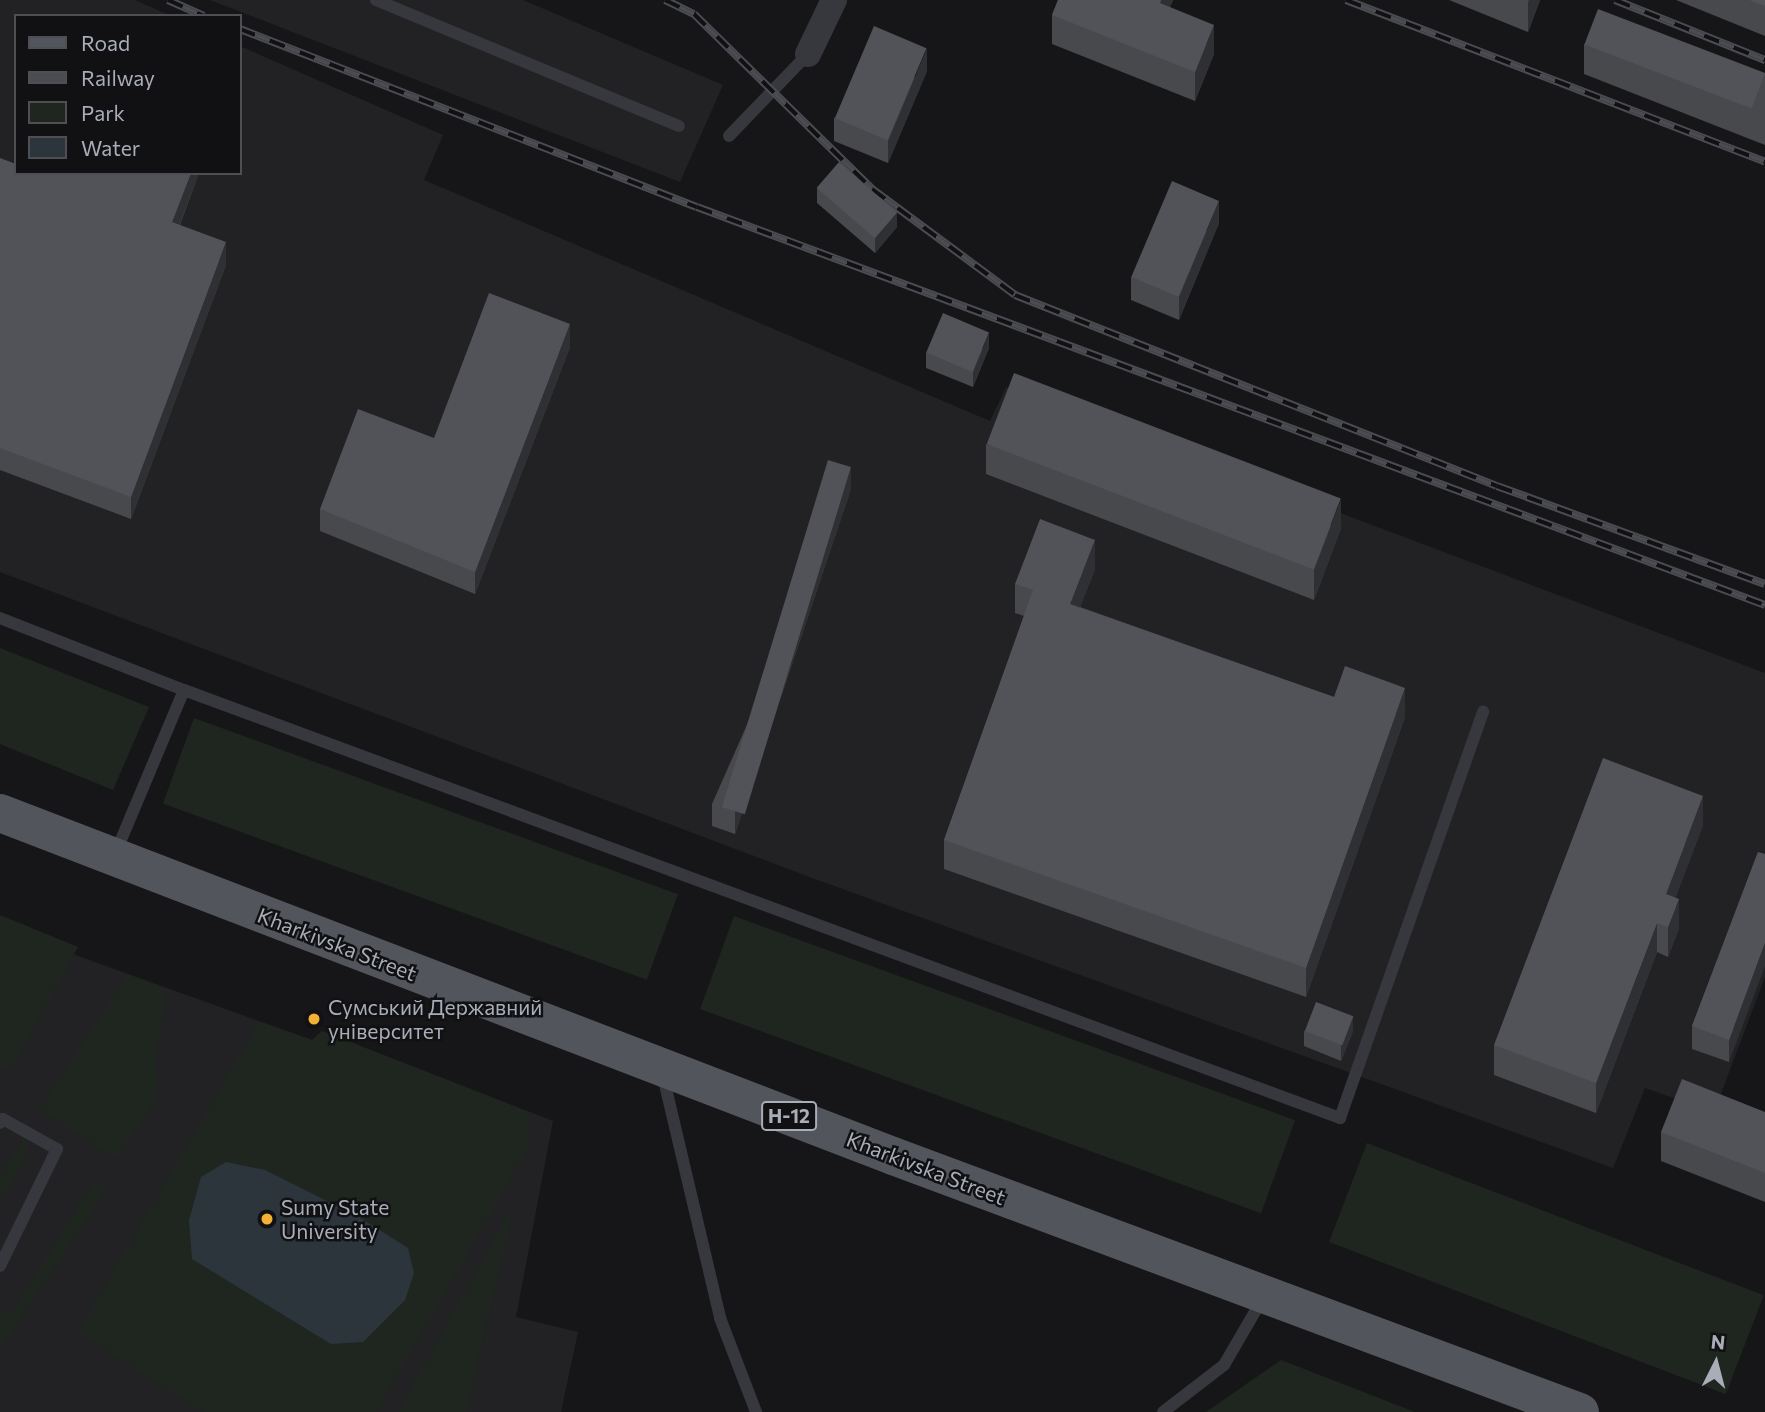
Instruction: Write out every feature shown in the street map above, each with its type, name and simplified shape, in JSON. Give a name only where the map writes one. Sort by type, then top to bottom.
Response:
[{"type":"main road","name":"Kharkivska Street","points":[[0,813],[662,1067],[1580,1412]]},
{"type":"street","points":[[808,54],[834,0]]},
{"type":"lane","points":[[376,0],[678,126]]},
{"type":"lane","points":[[729,136],[808,54]]},
{"type":"lane","points":[[0,618],[184,690],[1340,1118],[1483,711]]},
{"type":"lane","points":[[114,857],[184,690]]},
{"type":"lane","points":[[662,1067],[720,1318],[756,1412]]},
{"type":"lane","points":[[0,1123],[3,1119],[57,1149],[0,1266]]},
{"type":"lane","points":[[1163,1412],[1224,1365],[1265,1294]]},
{"type":"shaded area","points":[[0,0],[135,0],[166,14],[14,14],[14,175],[242,175],[242,47],[443,135],[424,180],[990,421],[1006,387],[1765,673],[1765,977],[1714,1112],[1645,1088],[1613,1168],[815,879],[0,572]]},
{"type":"shaded area","points":[[210,0],[523,0],[723,85],[680,182]]},
{"type":"shaded area","name":"Sumy State University","points":[[0,928],[312,1040],[322,1031],[553,1121],[516,1317],[578,1332],[561,1412],[0,1412]]},
{"type":"green space","points":[[0,648],[149,707],[113,790],[0,744]]},
{"type":"green space","points":[[194,718],[678,894],[647,980],[163,804]]},
{"type":"green space","points":[[0,915],[78,947],[14,1065],[0,1070]]},
{"type":"green space","points":[[734,916],[1295,1120],[1261,1213],[700,1009]]},
{"type":"green space","points":[[128,974],[167,990],[156,1058],[157,1098],[116,1158],[39,1110]]},
{"type":"green space","points":[[259,1022],[312,1040],[322,1031],[529,1112],[528,1148],[376,1412],[203,1412],[78,1332]]},
{"type":"green space","points":[[27,1134],[27,1156],[0,1200],[0,1173]]},
{"type":"green space","points":[[1367,1143],[1764,1295],[1726,1394],[1329,1242]]},
{"type":"green space","points":[[95,1180],[107,1188],[0,1349],[0,1310],[9,1315]]},
{"type":"green space","points":[[515,1202],[466,1412],[398,1412]]},
{"type":"green space","points":[[1281,1360],[1415,1412],[1206,1412]]},
{"type":"water","points":[[226,1162],[265,1170],[359,1217],[408,1248],[414,1273],[405,1300],[363,1342],[331,1344],[192,1259],[189,1220],[201,1177]]},
{"type":"building","points":[[1058,0],[1161,0],[1160,3],[1214,25],[1195,72],[1052,15]]},
{"type":"building","points":[[1749,0],[1765,0],[1765,6]]},
{"type":"building","points":[[1598,9],[1765,73],[1751,109],[1584,44]]},
{"type":"building","points":[[874,26],[926,48],[887,140],[835,118]]},
{"type":"building","points":[[0,158],[14,163],[14,175],[190,175],[172,222],[226,242],[131,497],[0,448]]},
{"type":"building","points":[[839,162],[897,213],[875,238],[817,188]]},
{"type":"building","points":[[1172,181],[1219,201],[1178,297],[1131,277]]},
{"type":"building","points":[[489,293],[570,324],[475,572],[320,509],[358,409],[434,438]]},
{"type":"building","points":[[943,313],[989,333],[972,372],[926,353]]},
{"type":"building","points":[[1014,373],[1341,498],[1314,569],[987,444]]},
{"type":"building","points":[[828,460],[851,467],[745,814],[722,807]]},
{"type":"building","points":[[1040,519],[1095,540],[1070,604],[1334,697],[1345,666],[1405,688],[1306,968],[944,840],[1033,590],[1015,584]]},
{"type":"building","points":[[1603,758],[1703,796],[1666,894],[1679,899],[1668,927],[1657,923],[1596,1083],[1494,1045]]},
{"type":"building","points":[[1758,852],[1765,854],[1765,943],[1729,1040],[1692,1026]]},
{"type":"building","points":[[1316,1002],[1353,1016],[1342,1045],[1305,1031]]},
{"type":"building","points":[[1682,1079],[1765,1112],[1765,1173],[1661,1132]]},
{"type":"railway","points":[[168,0],[200,14]]},
{"type":"railway","points":[[665,0],[694,14],[872,189],[1015,295],[1497,486],[1765,584]]},
{"type":"railway","points":[[1346,0],[1765,162]]},
{"type":"railway","points":[[1615,0],[1765,60]]},
{"type":"railway","points":[[242,30],[697,207],[1765,605]]},
{"type":"place","name":"Сумський Державний університет","points":[[314,1019]]},
{"type":"place","name":"Sumy State University","points":[[267,1219]]}]
